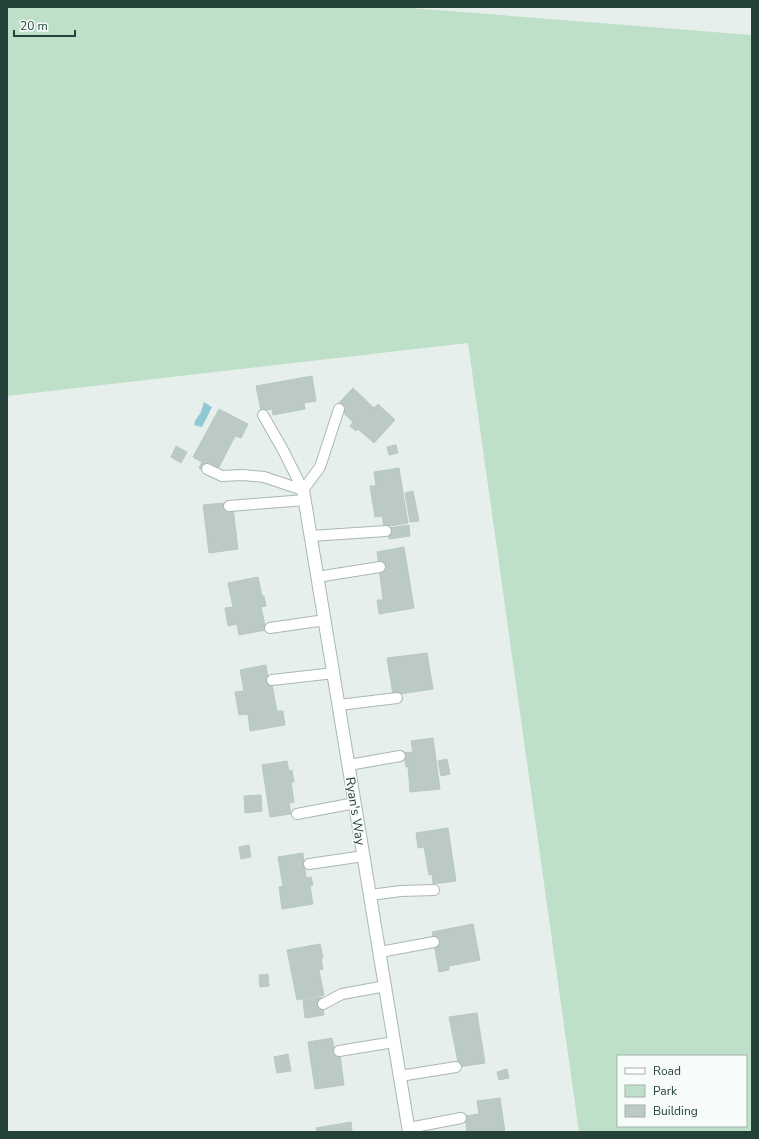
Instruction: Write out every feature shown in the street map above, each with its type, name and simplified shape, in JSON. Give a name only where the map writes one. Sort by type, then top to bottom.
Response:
[{"type":"street","name":"Ryan's Way","points":[[304,495],[409,1130]]},
{"type":"lane","points":[[304,495],[320,467],[339,409]]},
{"type":"lane","points":[[263,415],[283,450],[304,495]]},
{"type":"lane","points":[[207,469],[222,476],[249,475],[264,477],[304,495]]},
{"type":"lane","points":[[229,506],[304,495]]},
{"type":"lane","points":[[311,536],[386,531]]},
{"type":"lane","points":[[317,577],[380,567]]},
{"type":"lane","points":[[270,628],[325,620]]},
{"type":"lane","points":[[272,680],[334,673]]},
{"type":"lane","points":[[339,705],[397,698]]},
{"type":"lane","points":[[349,765],[400,756]]},
{"type":"lane","points":[[297,814],[355,803]]},
{"type":"lane","points":[[309,864],[364,856]]},
{"type":"lane","points":[[370,895],[400,891],[434,890]]},
{"type":"lane","points":[[380,952],[434,942]]},
{"type":"lane","points":[[323,1004],[342,994],[386,986]]},
{"type":"lane","points":[[339,1050],[394,1042]]},
{"type":"lane","points":[[400,1076],[456,1068]]},
{"type":"lane","points":[[409,1130],[461,1118]]},
{"type":"green space","points":[[7,7],[399,7],[752,35],[752,1132],[579,1132],[468,343],[7,396]]},
{"type":"water","points":[[204,402],[212,407],[202,427],[194,425],[201,412]]},
{"type":"building","points":[[312,376],[316,401],[304,403],[305,409],[273,415],[272,409],[261,411],[256,386]]},
{"type":"building","points":[[353,388],[374,408],[378,404],[395,420],[374,443],[358,429],[356,431],[350,426],[353,422],[336,406]]},
{"type":"building","points":[[219,409],[248,424],[241,438],[235,436],[218,469],[209,464],[205,472],[199,468],[202,462],[193,457]]},
{"type":"building","points":[[396,445],[398,453],[389,455],[387,447]]},
{"type":"building","points":[[176,446],[187,452],[181,463],[171,457]]},
{"type":"building","points":[[399,468],[408,523],[384,527],[382,516],[375,517],[370,486],[376,486],[374,472]]},
{"type":"building","points":[[413,491],[419,521],[410,522],[405,493]]},
{"type":"building","points":[[223,503],[224,510],[233,508],[238,549],[209,553],[203,505]]},
{"type":"building","points":[[409,525],[410,536],[389,539],[388,528]]},
{"type":"building","points":[[404,547],[414,608],[379,614],[377,600],[383,600],[377,552]]},
{"type":"building","points":[[258,577],[266,606],[261,607],[266,630],[239,635],[237,624],[228,626],[225,608],[233,607],[228,583]]},
{"type":"building","points":[[427,653],[433,689],[393,695],[387,658]]},
{"type":"building","points":[[266,665],[269,685],[272,685],[277,711],[283,711],[285,725],[250,731],[248,714],[239,715],[235,692],[244,691],[240,670]]},
{"type":"building","points":[[433,738],[440,789],[410,792],[408,766],[406,767],[404,753],[413,752],[411,741]]},
{"type":"building","points":[[447,759],[450,774],[441,776],[438,761]]},
{"type":"building","points":[[287,761],[289,771],[292,770],[294,782],[291,782],[294,802],[289,803],[291,814],[270,817],[262,765]]},
{"type":"building","points":[[261,795],[262,811],[245,813],[244,796]]},
{"type":"building","points":[[448,828],[456,881],[433,884],[432,874],[429,875],[424,847],[418,848],[416,833]]},
{"type":"building","points":[[249,845],[251,857],[241,859],[239,847]]},
{"type":"building","points":[[303,853],[306,878],[311,877],[313,885],[310,886],[313,904],[282,909],[279,887],[283,886],[278,857]]},
{"type":"building","points":[[473,924],[480,960],[449,966],[449,970],[439,972],[432,932]]},
{"type":"building","points":[[320,944],[323,958],[321,958],[323,969],[319,970],[324,995],[297,1000],[287,950]]},
{"type":"building","points":[[268,974],[269,986],[260,987],[259,975]]},
{"type":"building","points":[[322,997],[324,1015],[305,1018],[303,1000]]},
{"type":"building","points":[[477,1013],[485,1063],[459,1067],[449,1017]]},
{"type":"building","points":[[332,1038],[334,1048],[339,1047],[344,1085],[315,1089],[308,1042]]},
{"type":"building","points":[[288,1054],[291,1071],[277,1073],[274,1057]]},
{"type":"building","points":[[507,1069],[509,1078],[499,1080],[497,1072]]},
{"type":"building","points":[[500,1098],[505,1132],[467,1132],[465,1116],[479,1114],[477,1101]]},
{"type":"building","points":[[351,1122],[352,1132],[317,1132],[316,1128]]}]
